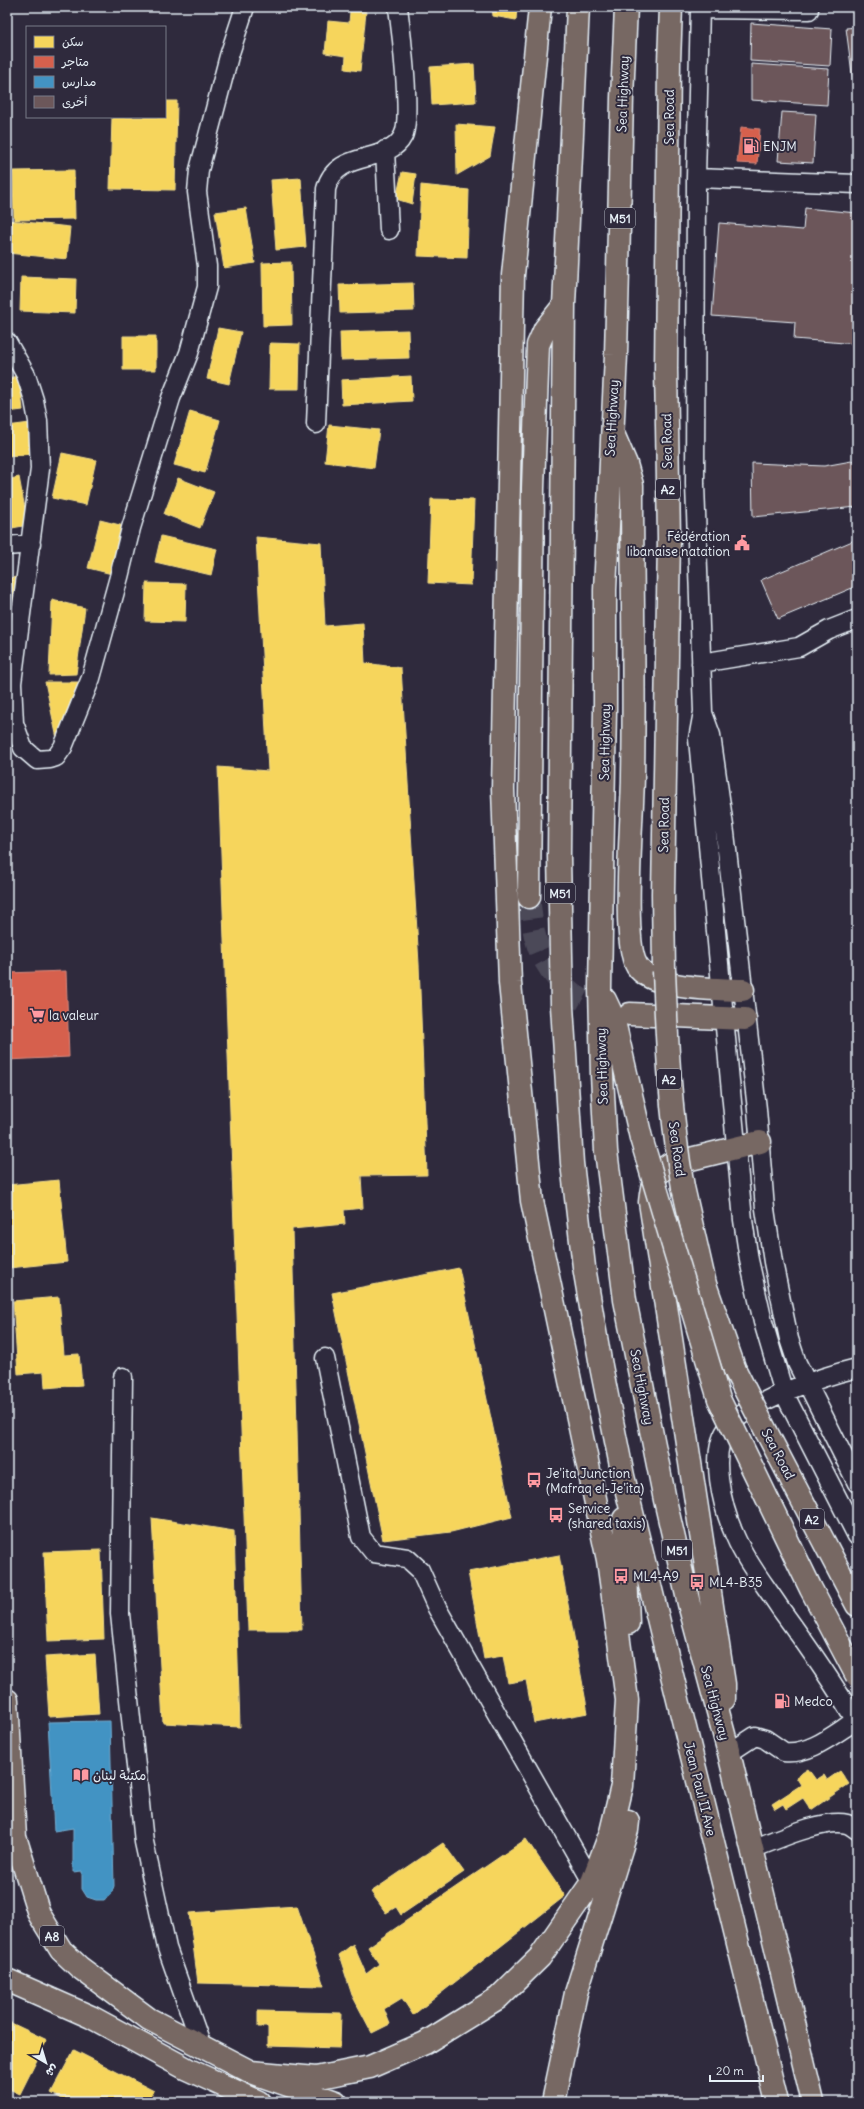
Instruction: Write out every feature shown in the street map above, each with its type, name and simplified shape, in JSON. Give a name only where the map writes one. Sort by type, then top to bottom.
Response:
[{"type":"highway","points":[[540,7],[514,275],[503,789],[510,983],[532,1201],[606,1553],[627,1700],[634,1785],[627,1830],[576,1993],[553,2102]]},
{"type":"highway","name":"M51","points":[[578,7],[564,304],[559,856],[564,1060],[572,1163],[584,1267],[601,1366],[623,1476]]},
{"type":"highway","name":"Sea Highway","points":[[626,7],[622,98],[618,293],[605,590],[606,710],[600,988],[602,1075],[606,1151],[625,1300],[665,1500],[689,1604],[729,1753],[813,2102]]},
{"type":"highway","name":"Sea Road","points":[[671,7],[669,62],[666,362],[669,538],[663,894],[668,1061],[675,1145],[705,1284],[735,1370],[857,1605]]},
{"type":"highway","points":[[529,897],[533,488],[538,345],[545,329],[564,304]]},
{"type":"highway","points":[[612,429],[626,464],[632,485],[634,775],[629,892],[631,952],[637,966],[646,976],[687,987],[732,989]]},
{"type":"highway","points":[[600,988],[614,1018],[641,1138],[719,1399],[811,1589],[857,1676]]},
{"type":"highway","points":[[630,1014],[745,1019]]},
{"type":"highway","points":[[720,1724],[724,1704],[724,1684],[650,1202],[652,1185],[658,1172],[670,1164],[760,1142]]},
{"type":"highway","points":[[252,2072],[316,2078],[370,2067],[425,2043],[498,1998],[540,1957],[592,1882],[612,1832],[622,1786],[627,1700],[628,1593],[623,1476]]},
{"type":"highway","name":"Jean Paul II Ave","points":[[623,1476],[777,2102]]},
{"type":"highway","name":"A8","points":[[7,1700],[15,1837],[39,1914],[61,1950],[79,1967],[149,2019],[252,2072]]},
{"type":"highway","points":[[7,1810],[15,1837]]},
{"type":"highway","points":[[7,1980],[91,2018],[187,2069],[259,2102]]},
{"type":"highway","points":[[252,2072],[336,2102]]},
{"type":"street","points":[[7,342],[26,375],[38,421],[40,469],[12,683],[14,723],[23,748],[37,760],[56,757],[63,747],[92,678],[131,528],[171,398],[189,353],[207,287],[207,266],[198,192],[199,170],[229,56],[245,7]]},
{"type":"street","points":[[316,424],[326,197],[329,179],[336,169],[385,150],[396,144],[403,136],[406,126],[405,84],[398,7]]},
{"type":"street","points":[[809,10],[700,8],[696,178],[695,484],[703,712],[711,735],[725,832],[732,989],[724,1019],[730,1067],[736,1148],[749,1260],[763,1322],[784,1393],[857,1536]]},
{"type":"street","points":[[385,150],[389,230]]},
{"type":"street","points":[[696,178],[857,184]]},
{"type":"street","points":[[7,546],[30,544]]},
{"type":"street","points":[[701,663],[799,647],[829,630],[857,619]]},
{"type":"street","points":[[732,989],[745,1019],[760,1142],[765,1209],[773,1262],[789,1339],[806,1383],[857,1484]]},
{"type":"street","points":[[325,1358],[360,1537],[374,1553],[407,1558],[420,1570],[437,1608],[592,1882]]},
{"type":"street","points":[[729,1753],[755,1736],[765,1739],[784,1752],[802,1750],[816,1746],[856,1722],[742,1551],[735,1537],[724,1501],[718,1464],[718,1454],[726,1430],[736,1420],[749,1411],[806,1383],[857,1368]]},
{"type":"street","points":[[123,1377],[120,1614],[144,1842],[167,1948],[202,2047]]},
{"type":"street","points":[[752,1849],[808,1829],[832,1823],[847,1824],[857,1830]]},
{"type":"building: سكن","points":[[492,7],[517,7],[516,20],[493,16]]},
{"type":"building: سكن","points":[[350,11],[366,12],[360,71],[345,69],[346,56],[325,53],[328,21],[349,23]]},
{"type":"building: سكن","points":[[474,64],[476,102],[432,105],[430,67]]},
{"type":"building: سكن","points":[[166,101],[177,101],[175,190],[110,189],[112,118],[166,118]]},
{"type":"building: سكن","points":[[456,124],[495,127],[490,156],[457,175]]},
{"type":"building: سكن","points":[[74,170],[75,219],[14,220],[13,171]]},
{"type":"building: سكن","points":[[402,172],[416,174],[412,204],[396,199]]},
{"type":"building: سكن","points":[[301,178],[306,247],[276,250],[271,180]]},
{"type":"building: سكن","points":[[421,185],[469,190],[467,258],[418,256]]},
{"type":"building: سكن","points":[[246,208],[255,263],[224,268],[215,212]]},
{"type":"building: سكن","points":[[7,220],[70,227],[67,259],[7,253]]},
{"type":"building: سكن","points":[[291,262],[292,325],[263,326],[262,263]]},
{"type":"building: سكن","points":[[21,277],[76,279],[75,313],[20,311]]},
{"type":"building: سكن","points":[[413,283],[414,311],[340,313],[339,285]]},
{"type":"building: سكن","points":[[218,328],[241,332],[229,384],[207,379]]},
{"type":"building: سكن","points":[[408,330],[409,358],[341,360],[340,332]]},
{"type":"building: سكن","points":[[123,336],[156,336],[156,370],[123,370]]},
{"type":"building: سكن","points":[[270,343],[300,344],[299,389],[269,389]]},
{"type":"building: سكن","points":[[19,376],[23,410],[7,412],[7,378]]},
{"type":"building: سكن","points":[[411,376],[412,401],[342,405],[341,380]]},
{"type":"building: سكن","points":[[190,411],[220,420],[205,473],[174,465]]},
{"type":"building: سكن","points":[[30,423],[32,454],[7,456],[7,426]]},
{"type":"building: سكن","points":[[329,425],[379,430],[374,468],[325,462]]},
{"type":"building: سكن","points":[[62,453],[96,460],[86,505],[52,498]]},
{"type":"building: سكن","points":[[19,477],[28,525],[7,529],[7,480]]},
{"type":"building: سكن","points":[[178,478],[214,492],[200,528],[164,514]]},
{"type":"building: سكن","points":[[431,499],[474,500],[471,585],[428,583]]},
{"type":"building: سكن","points":[[100,520],[124,526],[112,574],[88,568]]},
{"type":"building: سكن","points":[[161,536],[217,549],[211,575],[155,562]]},
{"type":"building: سكن","points":[[256,537],[321,543],[325,626],[363,623],[365,663],[401,668],[419,964],[427,1175],[361,1176],[363,1208],[344,1210],[345,1224],[292,1229],[302,1630],[248,1630],[218,767],[268,771]]},
{"type":"building: سكن","points":[[20,577],[16,601],[7,601],[7,578]]},
{"type":"building: سكن","points":[[146,583],[186,584],[185,622],[145,621]]},
{"type":"building: سكن","points":[[52,600],[85,608],[76,674],[49,675]]},
{"type":"building: سكن","points":[[45,682],[88,682],[59,748]]},
{"type":"building: سكن","points":[[59,1180],[67,1262],[9,1268],[7,1244],[7,1185]]},
{"type":"building: سكن","points":[[459,1268],[512,1517],[451,1532],[383,1540],[332,1293]]},
{"type":"building: سكن","points":[[59,1297],[64,1355],[79,1354],[82,1385],[45,1388],[44,1372],[18,1374],[13,1301]]},
{"type":"building: سكن","points":[[152,1518],[234,1531],[240,1727],[163,1723]]},
{"type":"building: سكن","points":[[101,1550],[104,1639],[48,1641],[44,1552]]},
{"type":"building: سكن","points":[[559,1555],[588,1713],[534,1723],[526,1680],[508,1683],[503,1656],[484,1659],[468,1572]]},
{"type":"building: سكن","points":[[95,1654],[99,1714],[49,1717],[45,1657]]},
{"type":"building: سكن","points":[[808,1769],[816,1780],[824,1775],[827,1780],[840,1771],[849,1784],[811,1810],[803,1798],[786,1809],[783,1804],[775,1809],[772,1804],[801,1785],[796,1777]]},
{"type":"building: سكن","points":[[526,1839],[565,1896],[413,2015],[402,1998],[384,2009],[390,2024],[372,2033],[352,1995],[339,1955],[353,1944],[366,1974],[379,1964],[368,1947]]},
{"type":"building: سكن","points":[[443,1843],[464,1872],[401,1915],[396,1907],[386,1913],[371,1892]]},
{"type":"building: سكن","points":[[297,1906],[324,1986],[198,1983],[189,1913]]},
{"type":"building: سكن","points":[[258,2011],[341,2013],[340,2048],[268,2046],[268,2027],[258,2027]]},
{"type":"building: سكن","points":[[7,2021],[47,2040],[20,2094],[7,2088]]},
{"type":"building: سكن","points":[[74,2050],[154,2091],[148,2102],[68,2102],[51,2093]]},
{"type":"building: متاجر","points":[[741,127],[760,129],[757,164],[737,163]]},
{"type":"building: متاجر","name":"la valeur","points":[[66,971],[69,1057],[7,1060],[7,973]]},
{"type":"building: مدارس","name":"مكتبة لبنان","points":[[110,1721],[114,1886],[111,1894],[104,1900],[96,1900],[87,1897],[82,1889],[82,1871],[73,1872],[73,1828],[54,1831],[48,1722]]},
{"type":"building: أخرى","points":[[751,23],[832,29],[830,66],[750,61]]},
{"type":"building: أخرى","points":[[857,27],[857,96],[855,96],[846,28]]},
{"type":"building: أخرى","points":[[751,64],[829,69],[827,105],[751,100]]},
{"type":"building: أخرى","points":[[782,112],[816,114],[813,163],[778,161]]},
{"type":"building: أخرى","points":[[805,208],[857,213],[857,344],[794,339],[795,322],[712,316],[719,223],[803,230]]},
{"type":"building: أخرى","points":[[857,460],[857,507],[753,517],[752,463],[824,466]]},
{"type":"building: أخرى","points":[[857,539],[857,586],[778,619],[761,580]]},
{"type":"tunnel","points":[[529,897],[535,937],[540,953],[559,980],[585,1001],[600,1007],[618,1011]]},
{"type":"place","name":"ENJM","points":[[751,146]]},
{"type":"place","name":"Fédération libanaise natation","points":[[742,543]]},
{"type":"place","name":"la valeur","points":[[37,1015]]},
{"type":"place","name":"Je'ita Junction (Mafraq el-Je'ita)","points":[[534,1480]]},
{"type":"place","name":"Service (shared taxis)","points":[[556,1515]]},
{"type":"place","name":"ML4-A9","points":[[621,1576]]},
{"type":"place","name":"ML4-B35","points":[[697,1582]]},
{"type":"place","name":"Medco","points":[[782,1701]]},
{"type":"place","name":"مكتبة لبنان","points":[[81,1775]]}]
